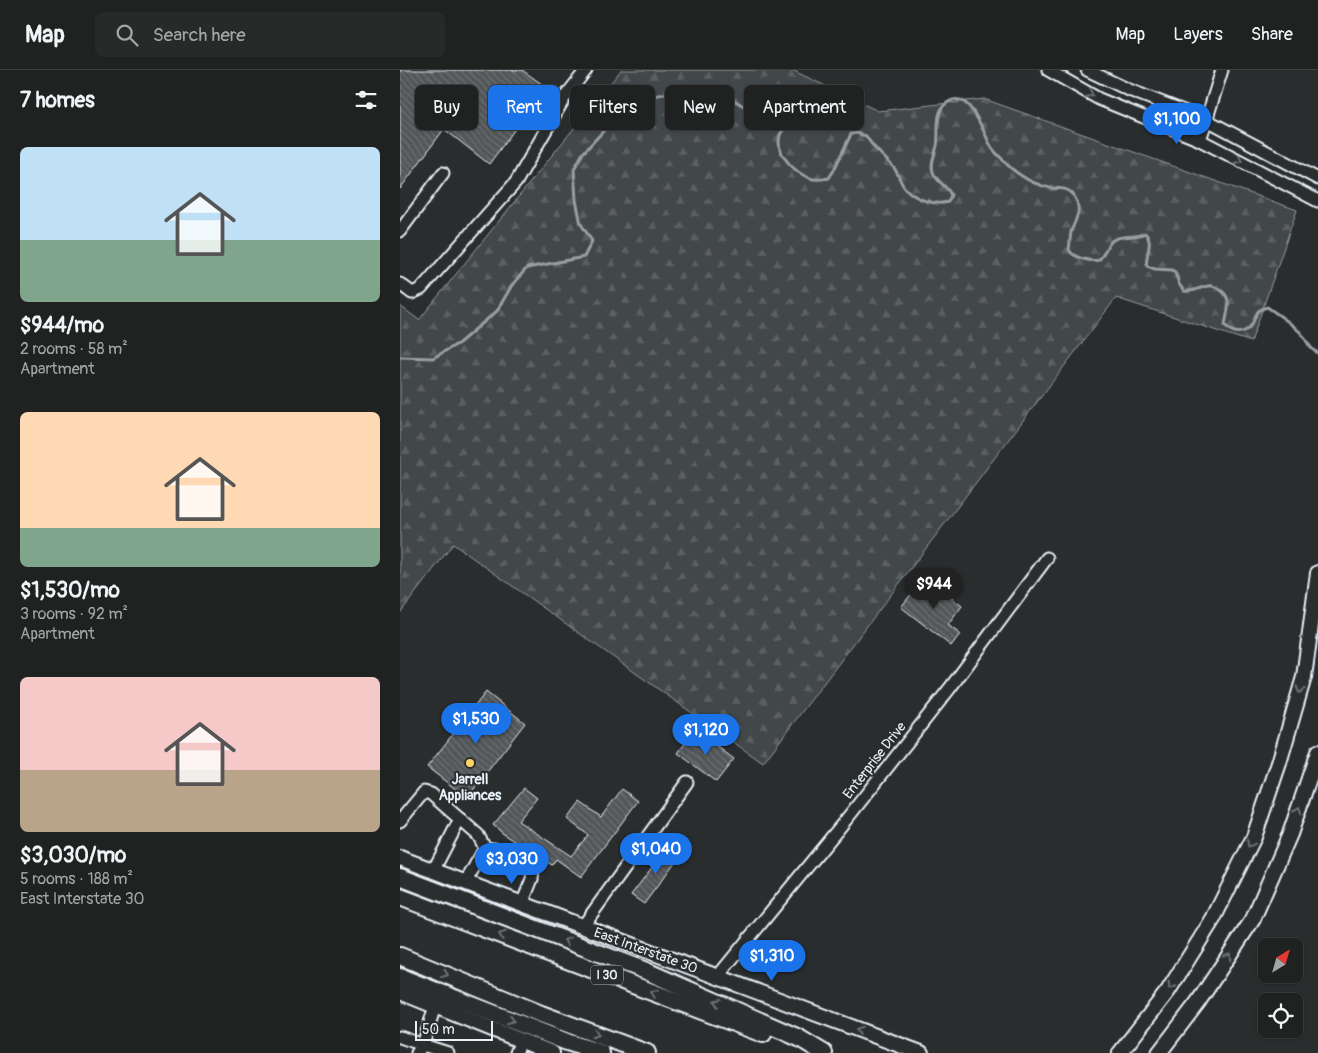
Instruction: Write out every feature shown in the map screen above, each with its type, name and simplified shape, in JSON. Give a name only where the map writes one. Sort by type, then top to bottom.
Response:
[{"type":"highway","points":[[400,877],[646,971],[800,1038],[824,1053]]},
{"type":"highway","name":"I 30","points":[[400,896],[815,1053]]},
{"type":"highway","points":[[400,956],[542,1014],[647,1053]]},
{"type":"highway","points":[[400,977],[567,1042],[602,1053]]},
{"type":"main road","points":[[1120,1053],[1173,983],[1213,919],[1254,837],[1279,763],[1304,677],[1318,573]]},
{"type":"main road","points":[[1159,1053],[1198,1002],[1252,919],[1290,834],[1318,752]]},
{"type":"main road","name":"East Interstate 30","points":[[400,858],[921,1053]]},
{"type":"main road","points":[[400,992],[435,1006],[518,1047],[552,1053]]},
{"type":"street","points":[[400,284],[412,293],[421,290],[516,182],[565,97],[586,70]]},
{"type":"street","points":[[1048,70],[1099,98],[1200,140],[1318,201]]},
{"type":"street","points":[[1087,70],[1129,90],[1206,120],[1318,179]]},
{"type":"street","points":[[1200,140],[1222,70]]},
{"type":"street","points":[[400,231],[443,173]]},
{"type":"street","name":"Enterprise Drive","points":[[718,976],[915,733],[1047,558]]},
{"type":"street","points":[[583,926],[687,782]]},
{"type":"street","points":[[400,821],[424,792],[431,794],[478,835],[485,848]]},
{"type":"street","points":[[433,871],[460,819]]},
{"type":"street","points":[[464,883],[485,848]]},
{"type":"street","points":[[485,848],[501,850],[529,865],[533,871],[532,879],[522,904]]},
{"type":"street","points":[[420,1049],[435,1006]]},
{"type":"street","points":[[400,1037],[420,1049],[448,1053]]},
{"type":"green space","points":[[621,70],[792,70],[823,85],[744,85],[744,130],[864,130],[864,104],[878,111],[984,99],[1297,210],[1251,342],[1116,298],[763,763],[453,544],[400,613],[400,306],[419,320],[573,130],[655,130],[655,85],[609,85]]},
{"type":"building","points":[[400,70],[522,70],[543,85],[488,85],[488,130],[514,130],[489,164],[445,130],[478,130],[478,85],[415,85],[415,130],[443,130],[400,189]]},
{"type":"building","points":[[925,577],[962,606],[948,625],[960,634],[951,646],[901,607]]},
{"type":"building","points":[[486,692],[525,723],[467,798],[427,767]]},
{"type":"building","points":[[695,730],[734,759],[716,782],[678,753]]},
{"type":"building","points":[[524,788],[537,798],[518,821],[571,856],[588,835],[567,819],[580,802],[601,817],[622,789],[638,801],[581,877],[556,859],[552,865],[506,836],[493,825]]},
{"type":"building","points":[[669,845],[681,854],[644,904],[631,895]]},
{"type":"waterway","points":[[400,357],[433,358],[459,343],[497,311],[512,285],[527,268],[584,257],[592,241],[581,224],[576,200],[574,169],[583,153],[608,126],[636,106],[658,95],[683,90],[727,96],[752,111],[769,105],[787,103],[792,109],[794,117],[780,135],[780,149],[788,163],[800,173],[813,179],[829,178],[851,134],[856,133],[866,136],[876,150],[894,168],[902,184],[909,192],[919,198],[937,203],[948,202],[951,195],[934,175],[932,169],[938,140],[939,115],[941,109],[950,101],[958,100],[964,102],[976,116],[992,148],[1012,169],[1032,182],[1048,188],[1067,190],[1072,193],[1077,201],[1078,210],[1071,232],[1069,250],[1071,253],[1087,260],[1099,260],[1113,240],[1145,233],[1149,241],[1147,266],[1175,272],[1179,284],[1184,291],[1211,286],[1224,293],[1228,301],[1225,325],[1232,331],[1242,332],[1249,328],[1258,312],[1267,307],[1296,328],[1312,349],[1318,353]]},
{"type":"place","name":"Jarrell Appliances","points":[[470,763]]}]
